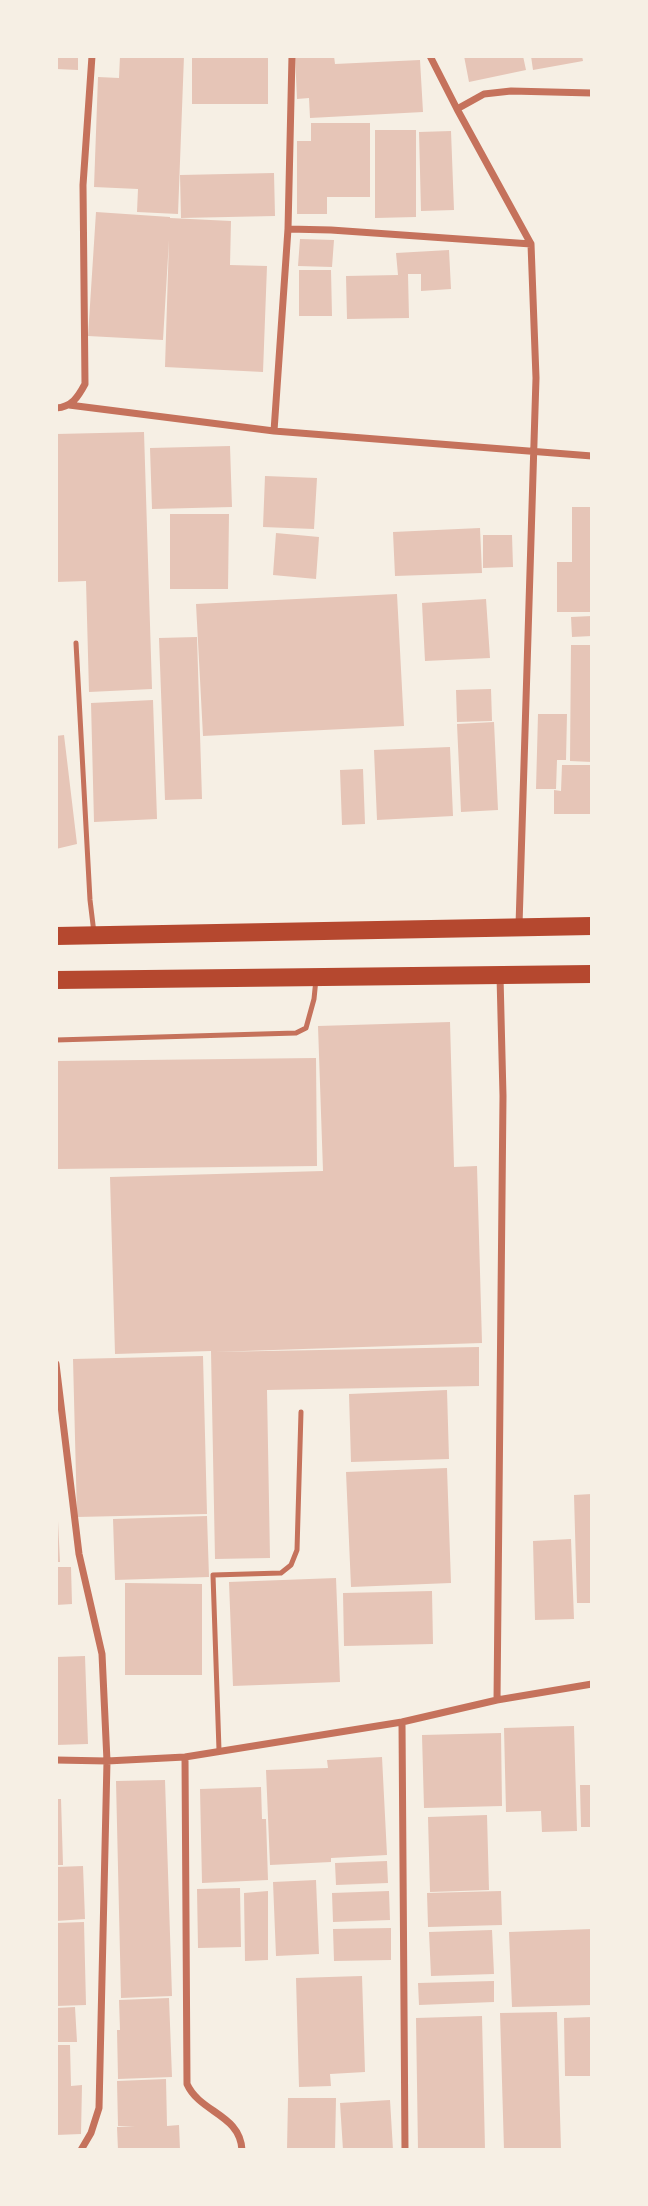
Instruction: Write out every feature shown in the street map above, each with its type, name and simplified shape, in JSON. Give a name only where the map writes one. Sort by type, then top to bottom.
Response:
[{"type":"main road","points":[[56,936],[592,926]]},
{"type":"main road","points":[[56,980],[592,974]]},
{"type":"street","points":[[69,405],[75,401],[85,384],[83,185],[92,56]]},
{"type":"street","points":[[274,431],[288,229],[292,56]]},
{"type":"street","points":[[430,56],[531,244],[536,378],[519,928]]},
{"type":"street","points":[[457,110],[484,94],[511,91],[592,93]]},
{"type":"street","points":[[288,229],[531,244]]},
{"type":"street","points":[[56,408],[69,405],[274,431],[592,456]]},
{"type":"street","points":[[497,1700],[503,1096],[499,975]]},
{"type":"street","points":[[56,1364],[79,1554],[102,1654],[107,1761],[99,2108],[91,2133],[81,2150]]},
{"type":"street","points":[[56,1760],[107,1761],[185,1757],[402,1722],[497,1700],[592,1684]]},
{"type":"street","points":[[402,1722],[405,2150]]},
{"type":"street","points":[[185,1757],[187,2084],[205,2106],[222,2115],[242,2137],[242,2150]]},
{"type":"lane","points":[[76,643],[94,935]]},
{"type":"lane","points":[[56,1040],[296,1033],[306,1028],[317,977]]},
{"type":"lane","points":[[219,1750],[213,1575],[281,1573],[291,1566],[297,1550],[301,1412]]},
{"type":"building","points":[[56,56],[78,56],[78,70],[56,69]]},
{"type":"building","points":[[120,56],[184,56],[178,214],[137,212],[138,189],[94,187],[98,77],[119,78]]},
{"type":"building","points":[[192,56],[268,56],[268,104],[192,104]]},
{"type":"building","points":[[295,56],[334,56],[335,64],[420,60],[423,112],[310,118],[309,98],[297,99]]},
{"type":"building","points":[[464,56],[523,56],[526,70],[469,82]]},
{"type":"building","points":[[531,56],[582,56],[583,61],[533,70]]},
{"type":"building","points":[[311,123],[370,123],[370,197],[327,197],[327,214],[297,214],[297,141],[311,141]]},
{"type":"building","points":[[375,130],[416,130],[416,217],[375,218]]},
{"type":"building","points":[[451,131],[454,210],[421,211],[419,132]]},
{"type":"building","points":[[274,173],[275,216],[181,218],[180,175]]},
{"type":"building","points":[[96,212],[231,221],[230,265],[267,266],[263,372],[165,367],[169,240],[163,340],[88,336]]},
{"type":"building","points":[[300,239],[334,240],[332,267],[298,266]]},
{"type":"building","points":[[449,250],[451,289],[421,291],[421,274],[408,274],[409,318],[347,319],[346,276],[398,275],[396,253]]},
{"type":"building","points":[[299,270],[331,270],[332,316],[299,316]]},
{"type":"building","points":[[144,432],[152,689],[89,692],[86,581],[56,582],[56,434]]},
{"type":"building","points":[[230,446],[232,507],[152,509],[150,448]]},
{"type":"building","points":[[265,476],[317,478],[314,529],[263,527]]},
{"type":"building","points":[[572,507],[592,507],[592,612],[557,612],[557,562],[572,562]]},
{"type":"building","points":[[170,514],[229,514],[228,589],[170,589]]},
{"type":"building","points":[[480,528],[482,573],[395,576],[393,532]]},
{"type":"building","points":[[276,533],[319,537],[316,579],[273,575]]},
{"type":"building","points":[[483,535],[512,535],[513,567],[483,568]]},
{"type":"building","points":[[397,594],[404,726],[203,736],[196,604]]},
{"type":"building","points":[[486,599],[490,658],[425,661],[422,603]]},
{"type":"building","points":[[592,616],[592,636],[572,637],[571,617]]},
{"type":"building","points":[[197,637],[202,799],[165,800],[159,638]]},
{"type":"building","points":[[571,645],[592,645],[592,762],[570,761]]},
{"type":"building","points":[[491,689],[492,721],[457,722],[456,690]]},
{"type":"building","points":[[153,700],[157,819],[94,822],[91,703]]},
{"type":"building","points":[[538,714],[567,714],[566,760],[557,760],[556,789],[536,789]]},
{"type":"building","points":[[494,722],[498,810],[461,812],[457,724]]},
{"type":"building","points":[[64,735],[77,844],[56,849],[56,736]]},
{"type":"building","points":[[450,747],[453,816],[377,820],[374,750]]},
{"type":"building","points":[[562,765],[592,765],[592,814],[554,814],[554,790],[561,791]]},
{"type":"building","points":[[363,769],[365,824],[342,825],[340,770]]},
{"type":"building","points":[[450,1022],[454,1167],[477,1166],[482,1343],[214,1352],[479,1347],[479,1386],[267,1390],[270,1558],[215,1559],[211,1351],[115,1354],[110,1177],[323,1171],[318,1026]]},
{"type":"building","points":[[316,1058],[317,1166],[56,1169],[56,1061]]},
{"type":"building","points":[[203,1356],[207,1514],[77,1517],[73,1359]]},
{"type":"building","points":[[447,1390],[449,1459],[351,1462],[349,1394]]},
{"type":"building","points":[[447,1468],[451,1583],[351,1587],[346,1472]]},
{"type":"building","points":[[592,1494],[592,1603],[577,1603],[574,1495]]},
{"type":"building","points":[[207,1516],[209,1577],[115,1580],[113,1519]]},
{"type":"building","points":[[58,1521],[60,1562],[56,1562]]},
{"type":"building","points":[[571,1539],[574,1619],[535,1620],[533,1541]]},
{"type":"building","points":[[56,1567],[71,1567],[72,1604],[56,1605]]},
{"type":"building","points":[[336,1578],[340,1682],[233,1686],[229,1582]]},
{"type":"building","points":[[125,1583],[202,1584],[202,1675],[125,1675]]},
{"type":"building","points":[[432,1591],[433,1644],[344,1646],[343,1593]]},
{"type":"building","points":[[85,1656],[88,1744],[56,1745],[56,1657]]},
{"type":"building","points":[[574,1726],[577,1831],[542,1832],[541,1811],[506,1812],[504,1728]]},
{"type":"building","points":[[501,1733],[502,1806],[424,1808],[422,1735]]},
{"type":"building","points":[[382,1757],[387,1855],[331,1858],[331,1862],[270,1865],[266,1770],[328,1768],[327,1760]]},
{"type":"building","points":[[165,1780],[172,1996],[121,1998],[116,1781]]},
{"type":"building","points":[[580,1785],[592,1785],[592,1827],[581,1827]]},
{"type":"building","points":[[261,1787],[262,1819],[266,1819],[268,1880],[202,1883],[200,1789]]},
{"type":"building","points":[[56,1799],[61,1799],[63,1865],[56,1865]]},
{"type":"building","points":[[487,1815],[489,1890],[430,1892],[428,1817]]},
{"type":"building","points":[[387,1861],[388,1883],[336,1885],[335,1863]]},
{"type":"building","points":[[83,1866],[85,1919],[56,1921],[56,1867]]},
{"type":"building","points":[[316,1880],[319,1954],[276,1956],[273,1882]]},
{"type":"building","points":[[240,1888],[241,1947],[198,1948],[197,1889]]},
{"type":"building","points":[[268,1891],[268,1960],[245,1961],[244,1893]]},
{"type":"building","points":[[389,1891],[390,1920],[333,1922],[332,1893]]},
{"type":"building","points":[[501,1891],[502,1925],[428,1927],[427,1893]]},
{"type":"building","points":[[84,1922],[86,2005],[56,2006],[56,1923]]},
{"type":"building","points":[[391,1928],[391,1960],[334,1961],[333,1929]]},
{"type":"building","points":[[592,1929],[592,2005],[512,2007],[509,1932]]},
{"type":"building","points":[[492,1930],[494,1974],[431,1976],[429,1932]]},
{"type":"building","points":[[362,1976],[365,2072],[330,2074],[331,2086],[299,2087],[296,1978]]},
{"type":"building","points":[[494,1981],[494,2002],[419,2005],[418,1983]]},
{"type":"building","points":[[169,1998],[172,2077],[118,2079],[119,2000]]},
{"type":"building","points":[[75,2007],[77,2042],[56,2042],[56,2008]]},
{"type":"building","points":[[557,2012],[561,2150],[504,2150],[500,2013]]},
{"type":"building","points":[[482,2016],[485,2150],[418,2150],[416,2018]]},
{"type":"building","points":[[592,2017],[592,2076],[565,2076],[564,2018]]},
{"type":"building","points":[[56,2045],[70,2045],[71,2086],[82,2085],[81,2134],[56,2135]]},
{"type":"building","points":[[166,2079],[167,2126],[179,2125],[180,2150],[118,2150],[117,2127],[135,2127],[118,2126],[117,2081]]},
{"type":"building","points":[[288,2098],[336,2098],[335,2150],[287,2150]]},
{"type":"building","points":[[390,2100],[393,2150],[343,2150],[340,2103]]}]
